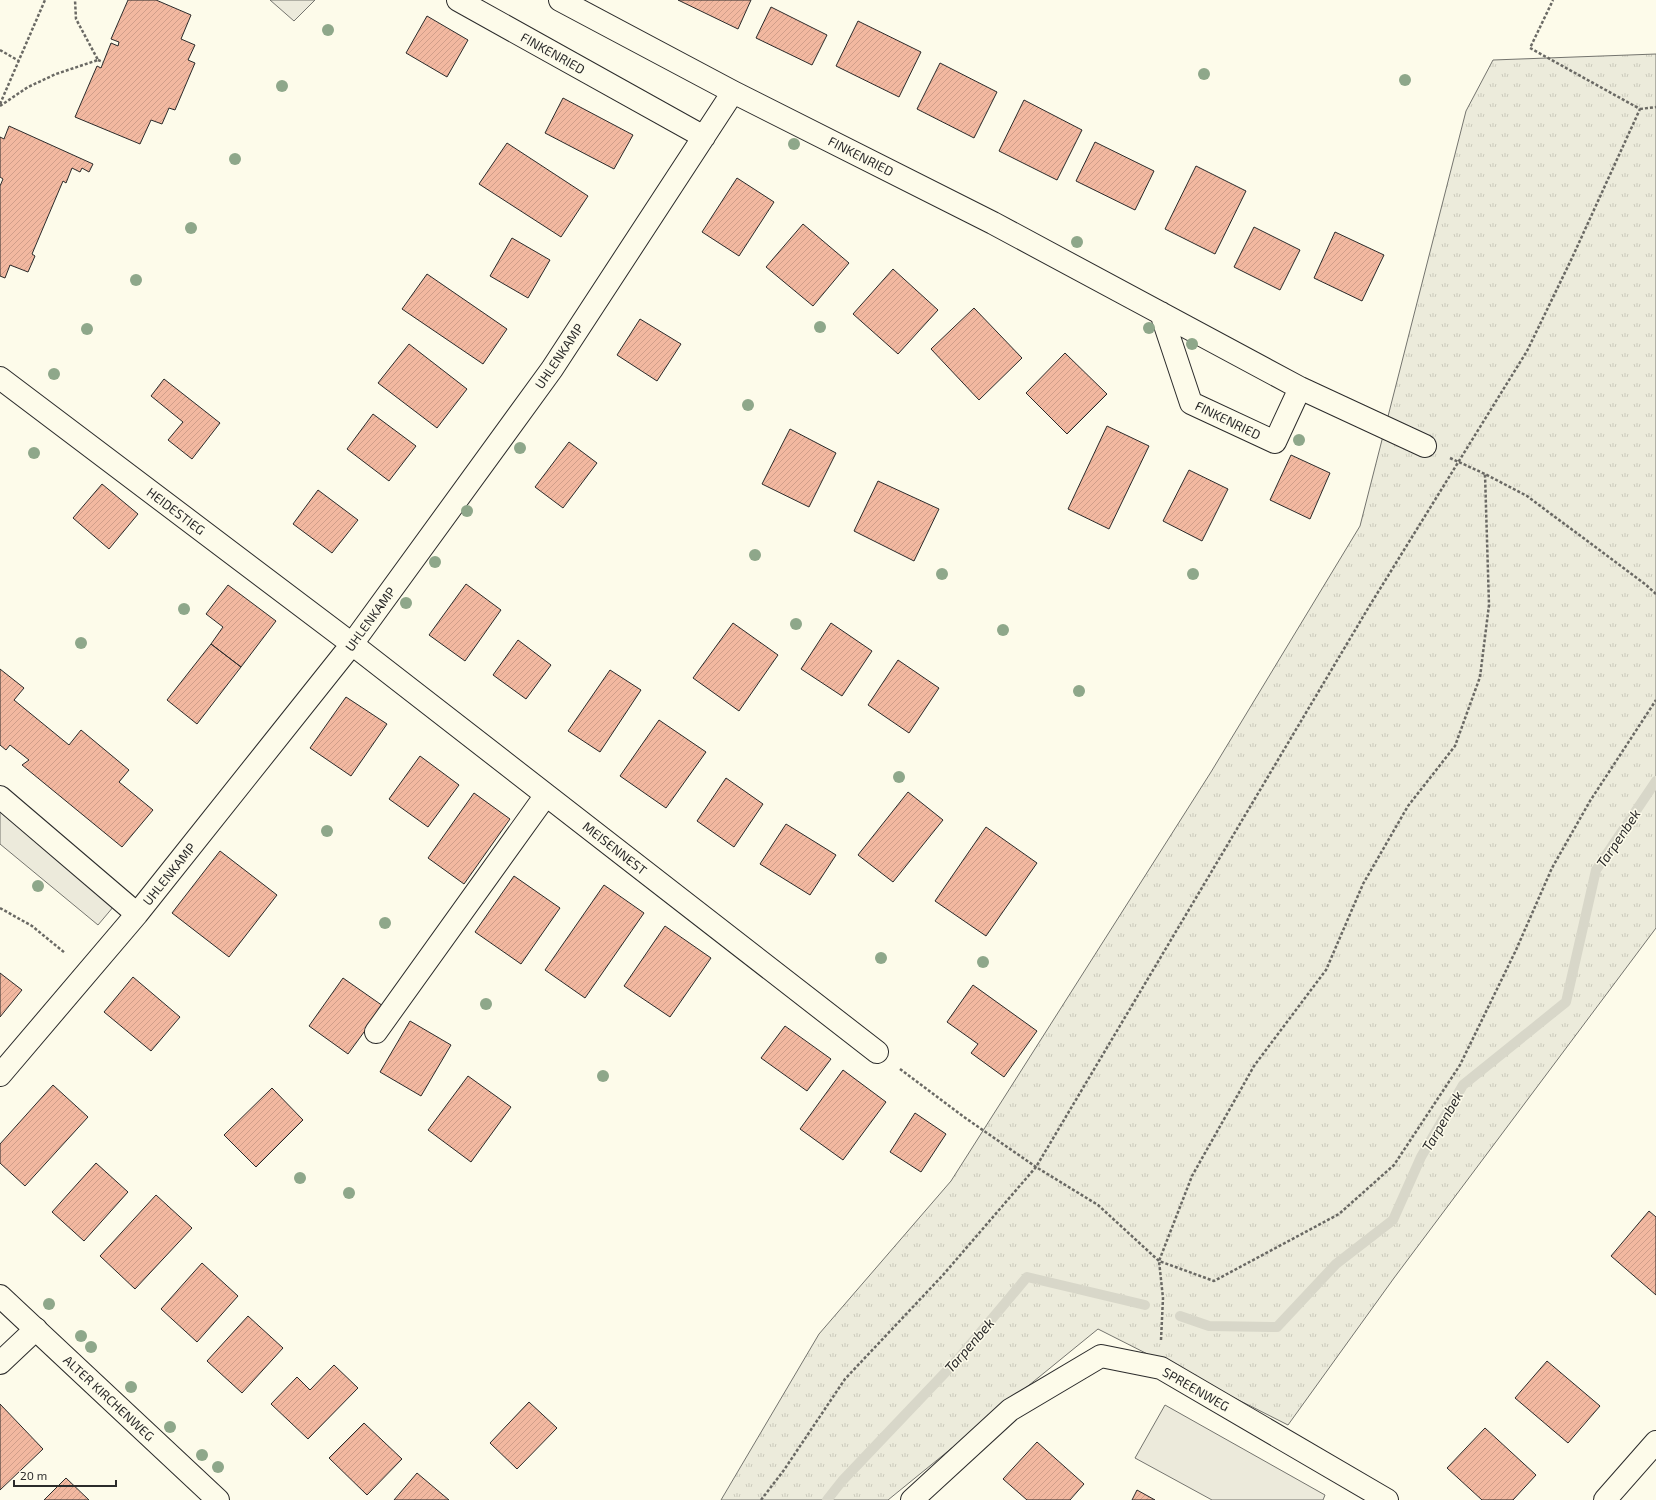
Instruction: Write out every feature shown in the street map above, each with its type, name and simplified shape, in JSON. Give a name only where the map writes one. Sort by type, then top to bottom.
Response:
[{"type":"street","name":"FINKENRIED","points":[[560,0],[733,92],[993,223],[1300,388],[1425,446]]},
{"type":"street","name":"FINKENRIED","points":[[469,2],[704,136]]},
{"type":"street","name":"UHLENKAMP","points":[[0,1075],[137,914],[352,644],[552,369],[733,92]]},
{"type":"street","name":"FINKENRIED","points":[[1162,313],[1191,403],[1275,442],[1300,388]]},
{"type":"street","name":"HEIDESTIEG","points":[[0,378],[352,644]]},
{"type":"street","name":"MEISENNEST","points":[[352,644],[877,1052]]},
{"type":"street","points":[[376,1032],[546,794]]},
{"type":"street","points":[[0,797],[137,914]]},
{"type":"street","name":"ALTER KIRCHENWEG","points":[[0,1296],[218,1500]]},
{"type":"street","points":[[0,1363],[36,1329]]},
{"type":"street","name":"SPREENWEG","points":[[912,1500],[1010,1410],[1100,1356],[1161,1368],[1387,1500]]},
{"type":"street","points":[[1605,1500],[1656,1442]]},
{"type":"path","points":[[0,105],[45,0]]},
{"type":"path","points":[[75,0],[76,19],[98,60],[103,62]]},
{"type":"path","points":[[1553,0],[1530,48],[1640,109],[1656,107]]},
{"type":"path","points":[[0,50],[19,61]]},
{"type":"path","points":[[0,105],[28,87],[56,74],[98,60]]},
{"type":"path","points":[[761,1500],[784,1470],[845,1378],[942,1275],[1036,1168],[1370,605],[1527,351],[1572,258],[1640,109]]},
{"type":"path","points":[[1459,463],[1486,474],[1527,496],[1646,584],[1656,594]]},
{"type":"path","points":[[1161,1368],[1163,1298],[1159,1261],[1192,1176],[1254,1066],[1326,970],[1363,884],[1408,806],[1455,746],[1480,677],[1489,605],[1486,474]]},
{"type":"path","points":[[877,1052],[964,1117],[1036,1168],[1098,1205],[1159,1261],[1214,1281],[1339,1214],[1394,1165],[1460,1065],[1516,950],[1552,868],[1590,801],[1656,700]]},
{"type":"path","points":[[0,908],[32,926],[88,972]]},
{"type":"green space","points":[[1656,54],[1656,928],[1394,1278],[1288,1425],[1098,1329],[888,1500],[721,1500],[819,1334],[951,1181],[1211,772],[1360,526],[1466,111],[1493,60]]},
{"type":"shaded area","points":[[270,0],[315,0],[294,21]]},
{"type":"shaded area","points":[[0,812],[114,906],[98,925],[0,844]]},
{"type":"shaded area","points":[[1165,1405],[1325,1495],[1323,1500],[1212,1500],[1135,1458]]},
{"type":"building","points":[[128,0],[156,0],[191,15],[181,39],[195,45],[188,60],[195,63],[175,110],[169,108],[162,124],[151,120],[140,144],[75,117],[97,66],[101,68],[111,43],[118,46],[119,42],[111,39]]},
{"type":"building","points":[[678,0],[751,0],[738,29]]},
{"type":"building","points":[[771,7],[827,35],[812,65],[756,38]]},
{"type":"building","points":[[427,16],[468,40],[447,77],[406,53]]},
{"type":"building","points":[[858,21],[921,52],[899,97],[836,66]]},
{"type":"building","points":[[940,63],[997,92],[974,138],[917,109]]},
{"type":"building","points":[[563,98],[633,135],[614,169],[545,133]]},
{"type":"building","points":[[1024,100],[1082,130],[1057,180],[999,151]]},
{"type":"building","points":[[9,126],[93,164],[89,172],[82,168],[80,172],[72,168],[66,183],[63,181],[32,254],[35,256],[28,272],[10,265],[5,278],[0,276],[0,186],[3,179],[0,177],[0,137],[4,139]]},
{"type":"building","points":[[1095,142],[1154,171],[1135,210],[1076,181]]},
{"type":"building","points":[[507,143],[588,196],[561,237],[479,184]]},
{"type":"building","points":[[1196,166],[1246,191],[1215,254],[1165,229]]},
{"type":"building","points":[[737,178],[774,202],[739,256],[702,232]]},
{"type":"building","points":[[803,224],[849,263],[813,306],[766,267]]},
{"type":"building","points":[[1254,227],[1300,250],[1280,290],[1234,267]]},
{"type":"building","points":[[1335,232],[1384,255],[1362,301],[1314,278]]},
{"type":"building","points":[[512,238],[550,260],[528,298],[490,276]]},
{"type":"building","points":[[893,269],[938,310],[898,354],[853,314]]},
{"type":"building","points":[[427,274],[507,329],[483,364],[402,309]]},
{"type":"building","points":[[974,308],[1022,358],[979,400],[931,349]]},
{"type":"building","points":[[640,319],[681,344],[657,381],[617,355]]},
{"type":"building","points":[[409,344],[467,389],[437,428],[378,383]]},
{"type":"building","points":[[1065,353],[1107,394],[1067,434],[1026,393]]},
{"type":"building","points":[[164,379],[220,423],[192,459],[168,440],[183,422],[151,396]]},
{"type":"building","points":[[373,414],[416,446],[389,481],[347,449]]},
{"type":"building","points":[[1107,426],[1149,446],[1109,529],[1068,509]]},
{"type":"building","points":[[790,429],[836,453],[809,507],[762,484]]},
{"type":"building","points":[[569,442],[597,463],[563,508],[535,487]]},
{"type":"building","points":[[1291,455],[1330,473],[1310,519],[1270,500]]},
{"type":"building","points":[[1189,470],[1228,489],[1202,541],[1163,521]]},
{"type":"building","points":[[878,481],[939,509],[914,561],[854,531]]},
{"type":"building","points":[[102,484],[138,514],[109,549],[73,518]]},
{"type":"building","points":[[318,490],[358,520],[332,553],[293,524]]},
{"type":"building","points":[[466,584],[501,610],[465,661],[429,635]]},
{"type":"building","points":[[228,585],[276,621],[241,667],[211,644],[223,627],[206,614]]},
{"type":"building","points":[[733,623],[778,655],[739,711],[693,678]]},
{"type":"building","points":[[831,623],[872,651],[842,696],[801,669]]},
{"type":"building","points":[[518,640],[551,665],[526,699],[493,675]]},
{"type":"building","points":[[211,644],[241,667],[197,724],[167,700]]},
{"type":"building","points":[[898,660],[939,688],[909,733],[868,705]]},
{"type":"building","points":[[0,669],[24,688],[14,700],[69,745],[81,730],[129,770],[119,782],[153,810],[122,847],[22,765],[29,760],[10,745],[6,750],[0,745]]},
{"type":"building","points":[[610,670],[641,690],[600,752],[568,731]]},
{"type":"building","points":[[346,697],[387,724],[351,776],[310,748]]},
{"type":"building","points":[[659,720],[706,752],[666,808],[620,776]]},
{"type":"building","points":[[420,756],[459,785],[428,827],[389,799]]},
{"type":"building","points":[[726,778],[763,804],[734,847],[697,821]]},
{"type":"building","points":[[908,792],[943,820],[893,882],[858,855]]},
{"type":"building","points":[[474,793],[510,819],[464,884],[428,858]]},
{"type":"building","points":[[786,824],[836,855],[810,895],[760,864]]},
{"type":"building","points":[[986,827],[1037,863],[986,936],[935,901]]},
{"type":"building","points":[[220,851],[277,895],[229,957],[172,913]]},
{"type":"building","points":[[514,876],[560,908],[521,964],[475,932]]},
{"type":"building","points":[[604,885],[644,913],[585,998],[545,970]]},
{"type":"building","points":[[665,926],[711,958],[670,1017],[624,986]]},
{"type":"building","points":[[0,973],[22,990],[0,1017]]},
{"type":"building","points":[[133,977],[180,1017],[151,1051],[104,1012]]},
{"type":"building","points":[[343,978],[383,1006],[348,1054],[309,1026]]},
{"type":"building","points":[[973,985],[1037,1031],[1004,1077],[971,1053],[978,1044],[947,1022]]},
{"type":"building","points":[[410,1021],[451,1045],[421,1096],[380,1072]]},
{"type":"building","points":[[785,1026],[831,1059],[807,1091],[761,1058]]},
{"type":"building","points":[[843,1070],[886,1102],[843,1160],[800,1129]]},
{"type":"building","points":[[468,1076],[511,1107],[471,1162],[428,1130]]},
{"type":"building","points":[[53,1085],[88,1117],[25,1186],[0,1163],[0,1144]]},
{"type":"building","points":[[272,1088],[303,1120],[256,1167],[224,1135]]},
{"type":"building","points":[[915,1113],[946,1134],[921,1172],[890,1152]]},
{"type":"building","points":[[96,1163],[128,1192],[84,1241],[52,1212]]},
{"type":"building","points":[[156,1195],[192,1228],[135,1289],[100,1256]]},
{"type":"building","points":[[1649,1211],[1656,1217],[1656,1295],[1611,1256]]},
{"type":"building","points":[[202,1263],[238,1296],[197,1342],[161,1309]]},
{"type":"building","points":[[248,1316],[283,1348],[242,1393],[207,1361]]},
{"type":"building","points":[[1547,1361],[1600,1406],[1568,1443],[1515,1398]]},
{"type":"building","points":[[334,1365],[358,1388],[308,1439],[271,1404],[297,1377],[310,1390]]},
{"type":"building","points":[[529,1402],[557,1428],[517,1469],[490,1443]]},
{"type":"building","points":[[0,1404],[43,1449],[0,1490]]},
{"type":"building","points":[[364,1423],[402,1459],[367,1495],[329,1458]]},
{"type":"building","points":[[1485,1428],[1536,1475],[1513,1500],[1482,1500],[1447,1468]]},
{"type":"building","points":[[1037,1442],[1084,1484],[1070,1500],[1027,1500],[1003,1479]]},
{"type":"building","points":[[417,1473],[449,1500],[394,1500]]},
{"type":"building","points":[[66,1478],[89,1500],[44,1500]]},
{"type":"building","points":[[1137,1490],[1155,1500],[1132,1500]]},
{"type":"waterway","name":"Tarpenbek","points":[[1180,1316],[1209,1326],[1277,1327],[1336,1264],[1393,1220],[1421,1157],[1463,1085],[1566,1002],[1596,870],[1656,781]]},
{"type":"waterway","name":"Tarpenbek","points":[[827,1500],[842,1481],[960,1357],[1027,1277],[1145,1305]]}]
